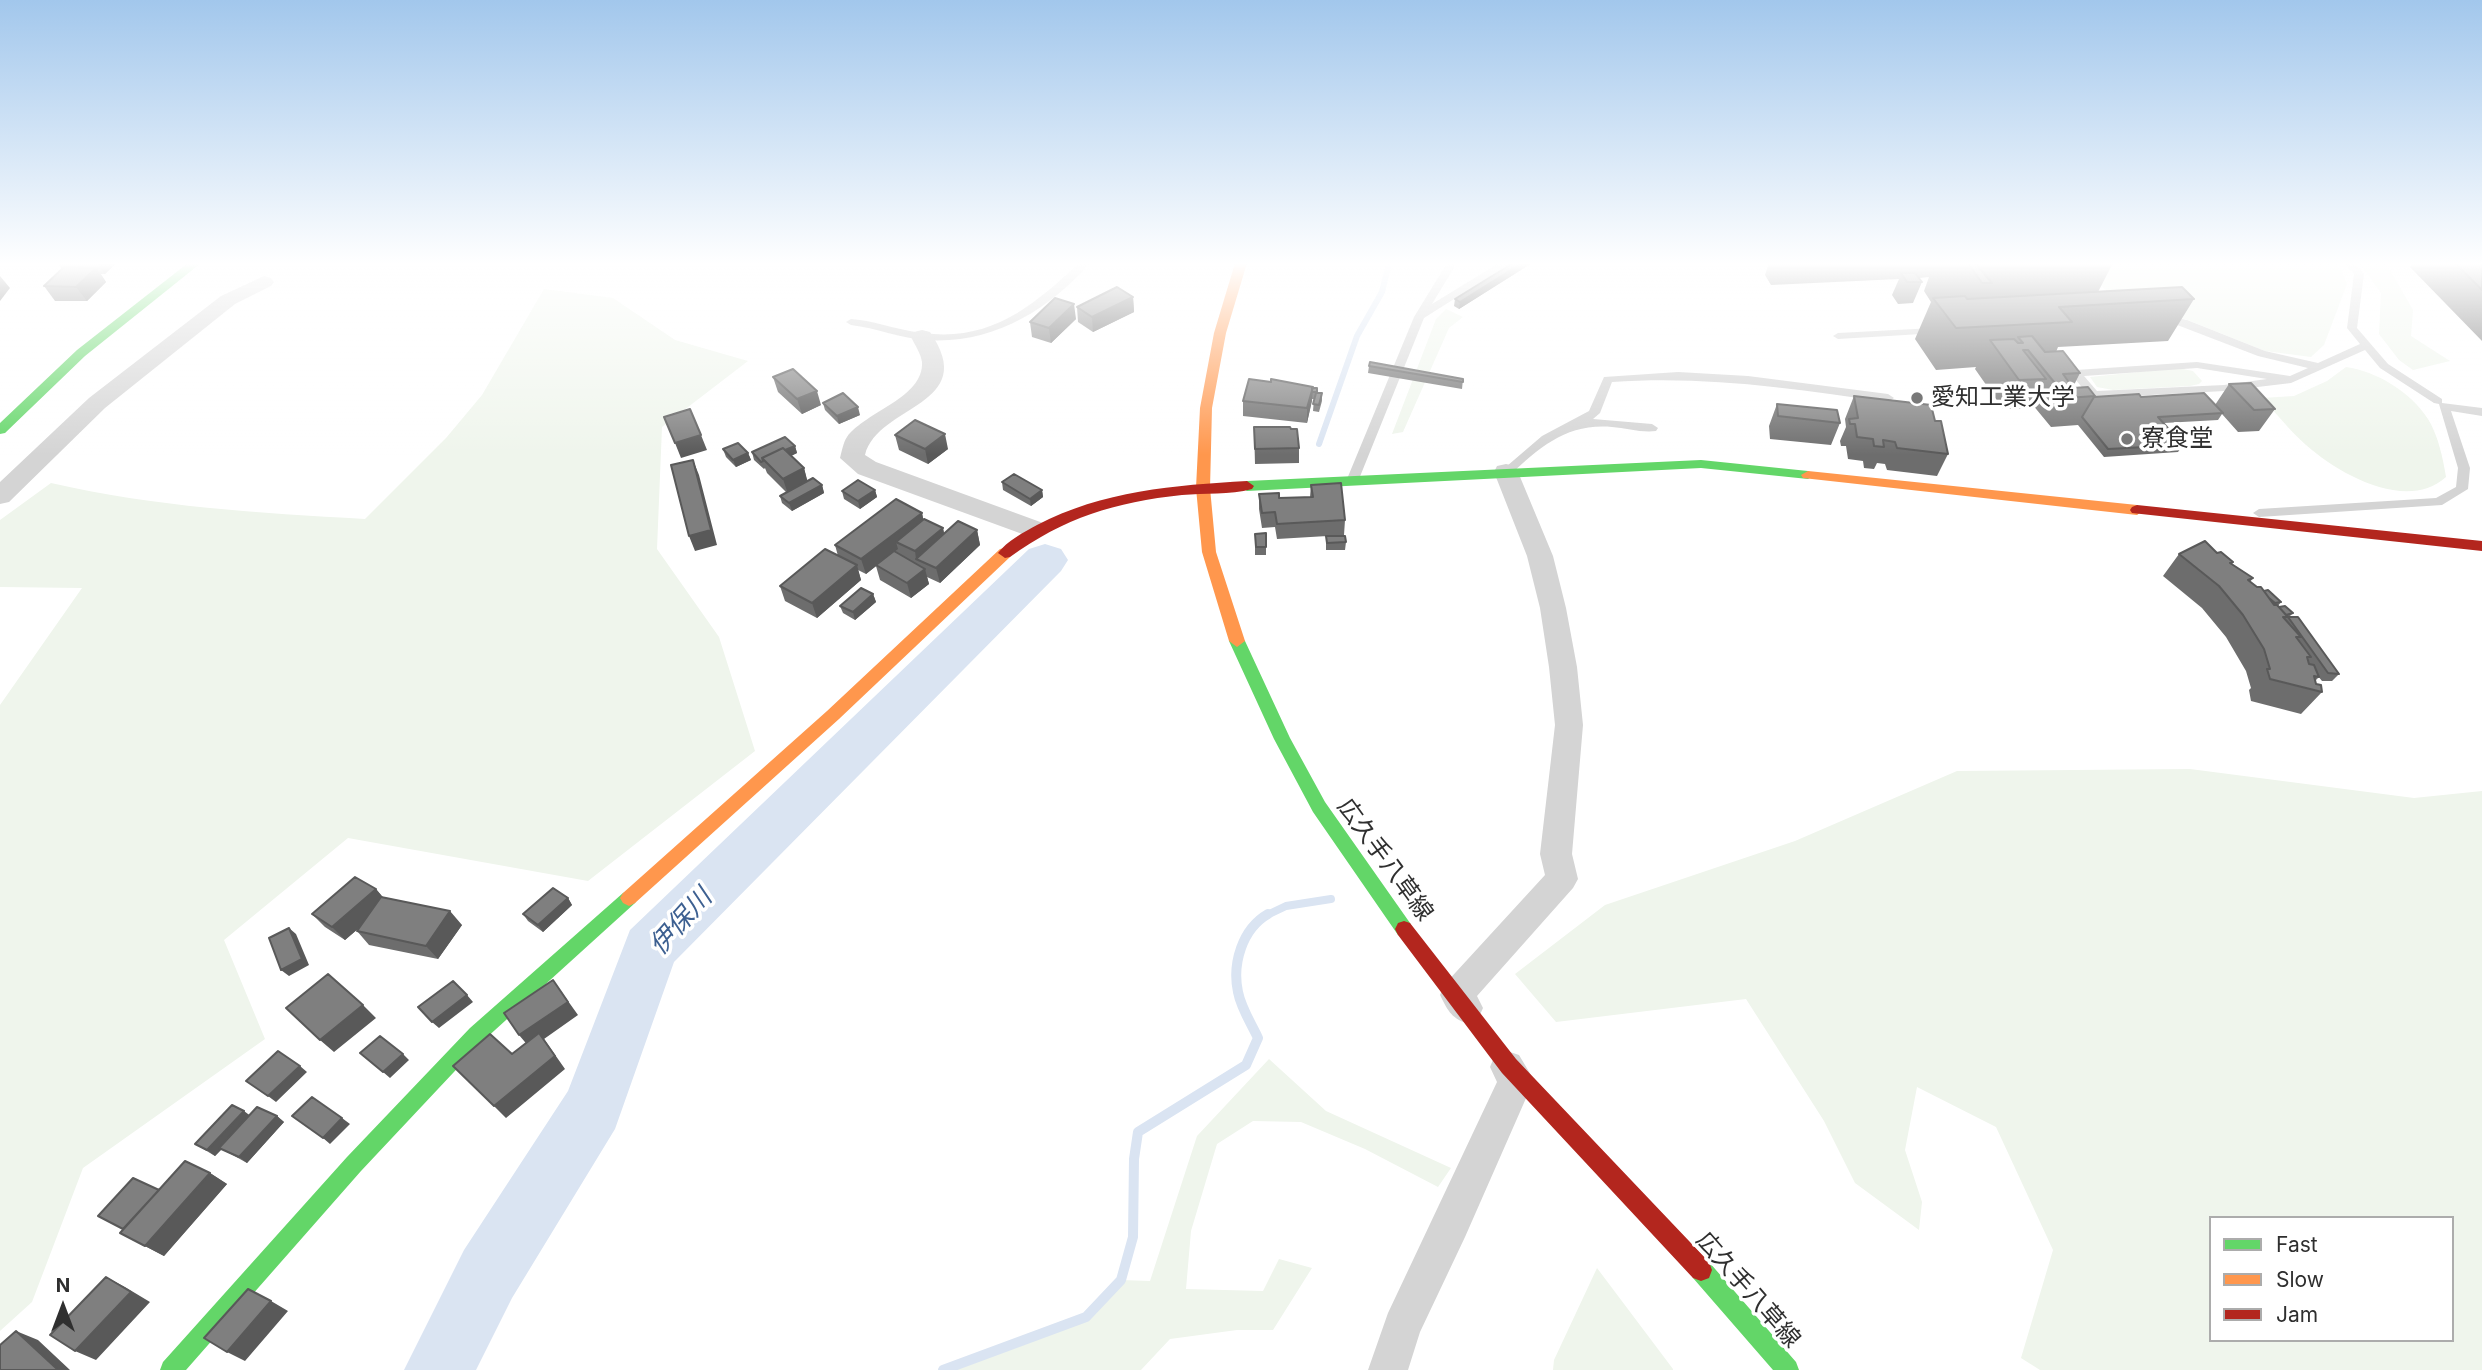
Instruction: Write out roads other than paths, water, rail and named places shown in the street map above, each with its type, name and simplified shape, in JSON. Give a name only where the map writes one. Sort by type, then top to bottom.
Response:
[{"type":"main road","points":[[0,430],[81,353],[114,327]]},
{"type":"main road","name":"広久手八草線","points":[[1222,327],[1206,408],[1203,488],[1209,552],[1242,656],[1282,739],[1319,807],[1372,886],[1509,1066],[1685,1252],[1788,1370]]},
{"type":"main road","points":[[171,1370],[354,1164],[477,1034],[833,715],[1006,552],[1034,530],[1066,516],[1153,493],[1203,488],[1651,465],[1742,467],[2482,546]]},
{"type":"street","points":[[0,496],[97,403],[194,327]]},
{"type":"street","points":[[922,337],[932,351],[935,362],[925,389],[862,432],[852,446],[852,458],[867,468],[1034,530]]},
{"type":"street","points":[[1388,1370],[1402,1327],[1452,1224],[1516,1080],[1457,995],[1562,879],[1556,854],[1569,725],[1563,667],[1553,608],[1539,556],[1506,472]]},
{"type":"lane","points":[[887,327],[922,337],[966,335],[1003,327]]},
{"type":"lane","points":[[1353,480],[1415,327]]},
{"type":"lane","points":[[2195,327],[2262,354],[2319,367]]},
{"type":"lane","points":[[2352,327],[2384,366],[2438,401]]},
{"type":"lane","points":[[1838,336],[1943,330]]},
{"type":"lane","points":[[2291,380],[2197,365],[2071,373],[2094,395],[2224,388],[2291,380],[2366,345]]},
{"type":"lane","points":[[1506,472],[1536,446],[1594,413],[1608,379],[1646,375],[1737,378],[1888,398]]},
{"type":"lane","points":[[2198,516],[2438,502],[2462,489],[2464,468],[2444,406],[2482,412]]},
{"type":"lane","points":[[1576,424],[1652,428]]},
{"type":"waterway","points":[[1319,444],[1362,327]]},
{"type":"waterway","name":"伊保川","points":[[439,1370],[488,1274],[593,1108],[650,948],[1045,560]]},
{"type":"waterway","points":[[1266,915],[1286,906],[1331,899]]},
{"type":"waterway","points":[[943,1370],[1086,1317],[1121,1280],[1133,1237],[1134,1159],[1138,1132],[1246,1065],[1258,1038],[1239,998],[1236,970],[1246,938],[1266,915]]},
{"type":"place","name":"愛知工業大学","points":[[1917,398]]},
{"type":"place","name":"寮食堂","points":[[2127,439]]}]
